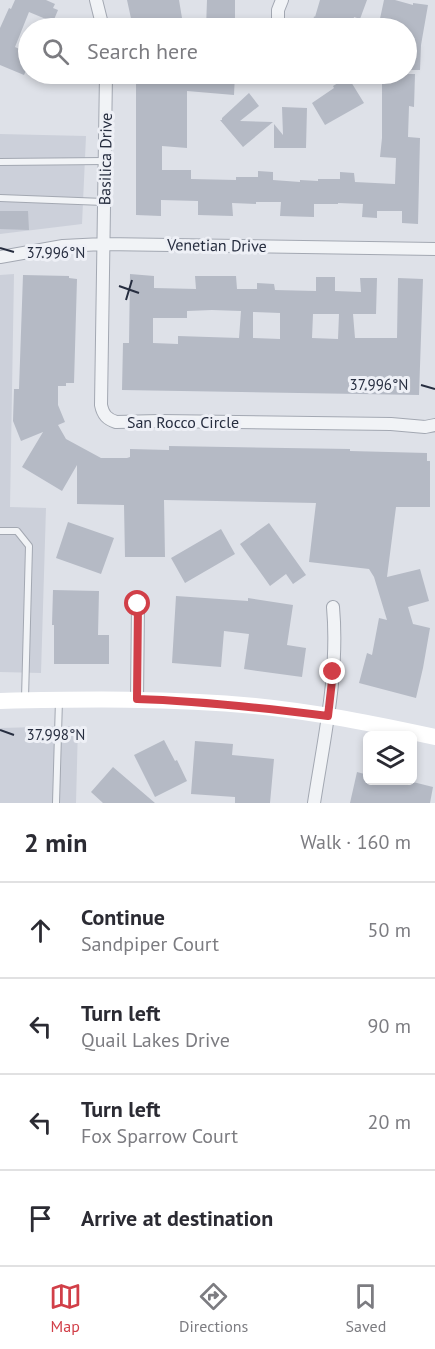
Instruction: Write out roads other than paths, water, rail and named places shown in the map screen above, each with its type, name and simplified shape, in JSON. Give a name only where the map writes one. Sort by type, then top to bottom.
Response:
[{"type":"main road","points":[[0,701],[137,699],[256,706],[328,716],[435,737]]},
{"type":"street","points":[[96,0],[100,18]]},
{"type":"street","points":[[278,18],[278,9],[282,0]]},
{"type":"street","name":"Basilica Drive","points":[[103,244],[106,84]]},
{"type":"street","name":"Venetian Drive","points":[[0,257],[63,246],[103,244],[435,249]]},
{"type":"street","name":"San Rocco Circle","points":[[103,244],[101,405],[105,417],[110,420],[116,422],[391,424],[425,427],[435,425]]},
{"type":"street","points":[[137,699],[138,604]]},
{"type":"street","points":[[314,803],[328,716],[335,642],[333,607]]},
{"type":"lane","points":[[0,162],[104,161]]},
{"type":"lane","points":[[0,198],[104,202]]},
{"type":"lane","points":[[0,531],[17,531],[29,546],[25,700]]},
{"type":"lane","points":[[56,803],[59,699]]}]
